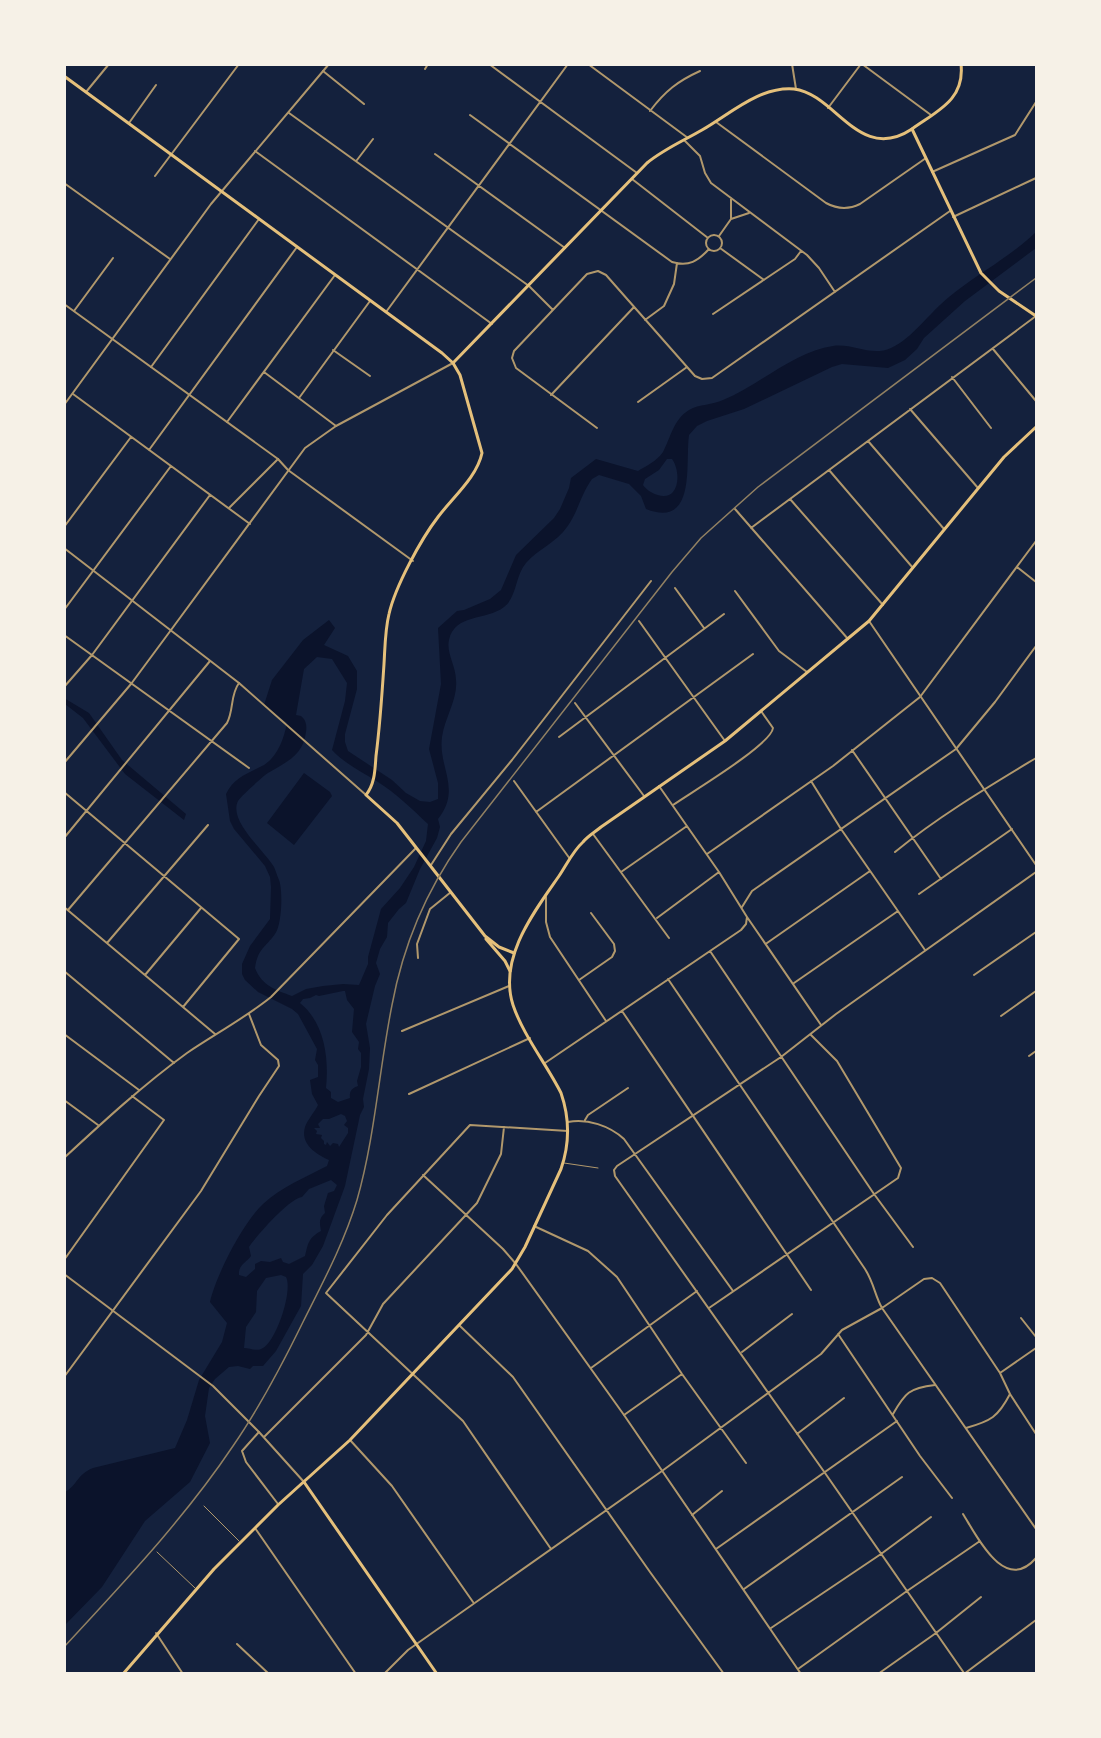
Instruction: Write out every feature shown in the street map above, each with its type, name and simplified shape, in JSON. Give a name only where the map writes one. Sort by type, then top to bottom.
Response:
[{"type":"main road","points":[[453,363],[637,173],[657,156],[759,96],[777,90],[796,89],[809,94],[854,128],[875,137],[896,136],[912,129],[949,103],[961,82],[961,64]]},
{"type":"main road","points":[[64,76],[386,312],[453,363],[460,375],[482,453],[480,462],[429,529],[395,597],[388,617],[375,768],[370,791],[366,795],[397,823],[505,961],[510,971]]},
{"type":"main road","points":[[912,129],[981,273],[991,284],[1036,316]]},
{"type":"main road","points":[[123,1674],[195,1589],[240,1542],[350,1440],[516,1264],[563,1162],[568,1122],[561,1094],[514,1006],[509,986],[510,971],[514,953],[546,894],[582,842],[644,796],[725,741],[869,621],[978,488],[1017,443],[1036,427]]},
{"type":"main road","points":[[482,933],[499,947],[514,953]]},
{"type":"main road","points":[[304,1482],[437,1674]]},
{"type":"street","points":[[86,92],[109,64]]},
{"type":"street","points":[[155,176],[239,64]]},
{"type":"street","points":[[64,405],[222,191],[328,64]]},
{"type":"street","points":[[425,69],[428,64]]},
{"type":"street","points":[[489,64],[637,173]]},
{"type":"street","points":[[386,312],[568,64]]},
{"type":"street","points":[[588,64],[686,139],[700,156],[711,183],[801,251],[819,268],[835,292]]},
{"type":"street","points":[[594,69],[597,64]]},
{"type":"street","points":[[792,64],[796,89]]},
{"type":"street","points":[[828,108],[861,64],[931,115]]},
{"type":"street","points":[[323,71],[364,104]]},
{"type":"street","points":[[650,111],[674,85],[700,71]]},
{"type":"street","points":[[129,123],[156,85]]},
{"type":"street","points":[[932,172],[1015,135],[1036,102]]},
{"type":"street","points":[[289,112],[529,286],[554,310]]},
{"type":"street","points":[[470,115],[668,259],[678,263],[693,263],[710,249]]},
{"type":"street","points":[[716,122],[826,203],[837,208],[848,208],[860,204],[926,158]]},
{"type":"street","points":[[357,160],[373,140]]},
{"type":"street","points":[[255,151],[492,324]]},
{"type":"street","points":[[435,154],[565,248]]},
{"type":"street","points":[[953,217],[1036,178]]},
{"type":"street","points":[[632,179],[708,238]]},
{"type":"street","points":[[64,183],[170,260]]},
{"type":"street","points":[[719,236],[731,219],[731,199]]},
{"type":"street","points":[[597,428],[516,368],[512,362],[514,351],[587,274],[598,271],[606,275],[698,378],[712,378],[950,211]]},
{"type":"street","points":[[731,219],[751,213]]},
{"type":"street","points":[[151,367],[259,219]]},
{"type":"street","points":[[713,235],[719,236],[722,242],[720,248],[714,251],[710,249],[706,243],[708,238],[713,235]]},
{"type":"street","points":[[149,450],[297,247]]},
{"type":"street","points":[[720,248],[764,280]]},
{"type":"street","points":[[713,314],[795,259],[801,251]]},
{"type":"street","points":[[74,311],[113,258]]},
{"type":"street","points":[[645,320],[664,306],[674,284],[678,263]]},
{"type":"street","points":[[227,422],[335,275]]},
{"type":"street","points":[[299,398],[370,301]]},
{"type":"street","points":[[64,304],[278,459],[288,470],[412,561]]},
{"type":"street","points":[[551,395],[634,307]]},
{"type":"street","points":[[751,528],[1036,316]]},
{"type":"street","points":[[993,349],[1036,401]]},
{"type":"street","points":[[333,350],[370,376]]},
{"type":"street","points":[[64,763],[131,684],[298,456],[310,443],[336,426],[453,363]]},
{"type":"street","points":[[638,402],[687,367]]},
{"type":"street","points":[[264,371],[336,426]]},
{"type":"street","points":[[952,377],[991,428]]},
{"type":"street","points":[[72,394],[250,524]]},
{"type":"street","points":[[910,409],[978,488]]},
{"type":"street","points":[[64,527],[131,437]]},
{"type":"street","points":[[868,441],[944,529]]},
{"type":"street","points":[[229,508],[278,459]]},
{"type":"street","points":[[65,609],[171,466]]},
{"type":"street","points":[[829,470],[913,568]]},
{"type":"street","points":[[64,687],[92,655],[210,495]]},
{"type":"street","points":[[790,499],[883,605]]},
{"type":"street","points":[[735,509],[848,639]]},
{"type":"street","points":[[707,854],[830,768],[920,697],[1036,541]]},
{"type":"street","points":[[64,548],[239,683],[366,795]]},
{"type":"street","points":[[1017,567],[1036,582]]},
{"type":"street","points":[[430,865],[451,834],[651,581]]},
{"type":"street","points":[[675,588],[704,628]]},
{"type":"street","points":[[735,591],[779,651],[807,672]]},
{"type":"street","points":[[559,737],[724,614]]},
{"type":"street","points":[[639,621],[725,741]]},
{"type":"street","points":[[869,621],[1036,865]]},
{"type":"street","points":[[64,635],[249,768]]},
{"type":"street","points":[[742,907],[752,891],[956,749],[995,702],[1036,646]]},
{"type":"street","points":[[536,812],[753,654]]},
{"type":"street","points":[[64,838],[210,661]]},
{"type":"street","points":[[68,910],[230,718],[234,692],[239,683]]},
{"type":"street","points":[[575,703],[644,796]]},
{"type":"street","points":[[673,805],[750,754],[771,735],[772,728],[761,711]]},
{"type":"street","points":[[852,750],[941,879]]},
{"type":"street","points":[[895,852],[984,789],[1036,758]]},
{"type":"street","points":[[514,781],[570,860]]},
{"type":"street","points":[[811,781],[841,829],[926,951]]},
{"type":"street","points":[[659,786],[821,1026]]},
{"type":"street","points":[[64,792],[239,939],[183,1006]]},
{"type":"street","points":[[107,943],[208,825]]},
{"type":"street","points":[[621,872],[687,826]]},
{"type":"street","points":[[919,894],[1012,829]]},
{"type":"street","points":[[593,834],[669,938]]},
{"type":"street","points":[[64,1158],[139,1090],[215,1034],[249,1014],[267,1000],[416,848]]},
{"type":"street","points":[[766,943],[870,871]]},
{"type":"street","points":[[656,919],[719,872]]},
{"type":"street","points":[[1036,872],[781,1057],[615,1168],[615,1176],[769,1392],[964,1674],[1036,1620]]},
{"type":"street","points":[[418,958],[417,944],[430,909],[451,891]]},
{"type":"street","points":[[546,894],[546,922],[550,936],[607,1022]]},
{"type":"street","points":[[64,907],[215,1034]]},
{"type":"street","points":[[145,975],[202,908]]},
{"type":"street","points":[[794,983],[898,910]]},
{"type":"street","points":[[579,981],[612,957],[615,951],[614,944],[591,913]]},
{"type":"street","points":[[545,1063],[741,930],[746,924],[747,917]]},
{"type":"street","points":[[974,975],[1036,932]]},
{"type":"street","points":[[710,951],[874,1194],[913,1247]]},
{"type":"street","points":[[64,971],[174,1063]]},
{"type":"street","points":[[668,979],[872,1279],[882,1308],[1036,1529]]},
{"type":"street","points":[[402,1031],[509,986]]},
{"type":"street","points":[[1001,1016],[1036,991]]},
{"type":"street","points":[[622,1011],[811,1290]]},
{"type":"street","points":[[64,1377],[212,1175],[279,1066],[278,1060],[261,1045],[249,1014]]},
{"type":"street","points":[[64,1034],[139,1090]]},
{"type":"street","points":[[709,1308],[898,1178],[901,1173],[901,1168],[839,1064],[811,1035]]},
{"type":"street","points":[[409,1094],[530,1038]]},
{"type":"street","points":[[1029,1056],[1036,1051]]},
{"type":"street","points":[[584,1120],[628,1088]]},
{"type":"street","points":[[64,1260],[164,1120],[132,1096]]},
{"type":"street","points":[[64,1100],[99,1125]]},
{"type":"street","points":[[568,1122],[584,1120],[619,1134],[636,1154],[733,1291]]},
{"type":"street","points":[[551,1549],[463,1421],[326,1293],[387,1215],[470,1125],[568,1131]]},
{"type":"street","points":[[264,1437],[333,1370],[368,1332],[383,1304],[477,1203],[499,1158],[504,1127]]},
{"type":"street","points":[[423,1175],[516,1264],[624,1415],[801,1674]]},
{"type":"street","points":[[534,1227],[588,1251],[616,1277],[746,1463]]},
{"type":"street","points":[[64,1274],[213,1386],[264,1437],[304,1482]]},
{"type":"street","points":[[384,1674],[417,1644],[473,1602],[662,1471],[821,1354],[848,1325],[882,1308],[924,1279],[932,1278],[940,1283],[1000,1373],[1010,1394],[1036,1434]]},
{"type":"street","points":[[591,1368],[697,1291]]},
{"type":"street","points":[[741,1353],[792,1314]]},
{"type":"street","points":[[1021,1318],[1036,1337]]},
{"type":"street","points":[[459,1325],[513,1377],[724,1674]]},
{"type":"street","points":[[838,1334],[952,1498]]},
{"type":"street","points":[[1000,1373],[1036,1348]]},
{"type":"street","points":[[624,1415],[682,1374]]},
{"type":"street","points":[[893,1414],[899,1401],[907,1392],[918,1387],[935,1385]]},
{"type":"street","points":[[966,1428],[998,1415],[1010,1394]]},
{"type":"street","points":[[798,1434],[844,1398]]},
{"type":"street","points":[[716,1549],[897,1421]]},
{"type":"street","points":[[259,1432],[242,1451],[246,1462],[278,1505]]},
{"type":"street","points":[[350,1440],[395,1489],[473,1602]]},
{"type":"street","points":[[744,1589],[902,1477]]},
{"type":"street","points":[[692,1515],[722,1491]]},
{"type":"street","points":[[963,1514],[998,1564],[1008,1569],[1026,1568],[1036,1558]]},
{"type":"street","points":[[771,1628],[881,1554],[931,1516]]},
{"type":"street","points":[[255,1528],[356,1674]]},
{"type":"street","points":[[798,1669],[980,1541]]},
{"type":"street","points":[[878,1674],[936,1633],[981,1597]]},
{"type":"street","points":[[156,1633],[183,1674]]},
{"type":"street","points":[[237,1644],[269,1674]]},
{"type":"lane","points":[[563,1162],[598,1168]]},
{"type":"lane","points":[[204,1506],[240,1542]]},
{"type":"lane","points":[[157,1552],[195,1589]]},
{"type":"water","points":[[1036,232],[1036,248],[965,301],[924,338],[917,349],[905,360],[888,368],[842,364],[832,367],[744,409],[697,426],[689,435],[685,490],[681,502],[674,510],[662,513],[646,509],[641,496],[629,484],[599,475],[592,479],[567,527],[522,568],[508,603],[497,611],[464,621],[452,631],[448,645],[456,675],[456,687],[442,737],[443,759],[449,788],[448,798],[438,819],[440,827],[437,838],[420,869],[406,903],[388,923],[387,937],[380,949],[376,963],[380,974],[366,1024],[370,1048],[369,1069],[363,1099],[364,1107],[360,1115],[345,1186],[323,1246],[312,1265],[303,1274],[301,1306],[276,1351],[263,1366],[253,1366],[250,1369],[238,1366],[229,1367],[215,1379],[209,1388],[205,1416],[210,1443],[190,1482],[145,1521],[102,1587],[65,1625],[65,1492],[83,1474],[93,1468],[175,1448],[187,1420],[199,1380],[222,1342],[227,1323],[210,1302],[231,1250],[263,1204],[286,1187],[327,1166],[329,1160],[310,1148],[304,1133],[306,1124],[318,1105],[312,1094],[310,1080],[318,1077],[318,1065],[315,1060],[317,1049],[298,1014],[258,992],[242,974],[242,964],[250,946],[270,919],[271,887],[265,866],[230,821],[226,794],[238,779],[269,761],[277,752],[282,741],[287,723],[264,705],[272,680],[303,640],[329,620],[335,628],[324,645],[348,656],[357,671],[357,689],[345,734],[348,751],[420,801],[430,802],[438,799],[438,783],[429,749],[441,684],[438,628],[457,611],[490,599],[501,590],[516,555],[554,518],[560,509],[571,478],[596,459],[638,471],[661,455],[679,419],[689,410],[719,402],[819,349],[848,346],[876,351],[899,344],[949,297]],"holes":[[[667,459],[672,459],[677,471],[677,480],[675,489],[670,495],[657,495],[643,485],[645,479],[659,470]],[[317,657],[332,659],[347,683],[345,701],[332,750],[348,764],[391,791],[428,824],[426,841],[414,867],[400,888],[381,909],[368,964],[359,985],[323,986],[306,989],[292,996],[266,983],[255,968],[260,952],[277,930],[281,891],[274,867],[249,836],[238,818],[236,809],[238,801],[247,791],[268,773],[287,762],[301,747],[306,725],[303,718],[296,715],[304,669]],[[345,991],[347,1000],[354,1009],[352,1032],[359,1042],[358,1049],[361,1053],[358,1086],[351,1090],[350,1098],[338,1102],[331,1098],[331,1092],[326,1088],[326,1054],[320,1031],[308,1011],[300,1003],[303,999]],[[341,1114],[347,1121],[344,1125],[348,1128],[348,1133],[339,1147],[338,1144],[333,1143],[330,1146],[327,1142],[326,1145],[324,1144],[322,1135],[316,1134],[317,1131],[314,1128],[320,1128],[318,1124],[323,1119]],[[331,1180],[337,1185],[334,1191],[328,1193],[324,1206],[325,1213],[320,1222],[321,1231],[311,1239],[305,1256],[289,1264],[283,1262],[281,1258],[270,1262],[261,1261],[255,1264],[255,1269],[246,1277],[239,1275],[241,1266],[251,1256],[249,1247],[253,1241],[282,1210],[302,1197],[309,1189]],[[281,1275],[286,1277],[287,1292],[278,1325],[268,1343],[256,1350],[244,1348],[246,1327],[256,1312],[257,1291],[266,1278]]]},
{"type":"water","points":[[64,698],[89,713],[122,760],[186,814],[184,820],[125,774],[83,718],[65,704]]},
{"type":"water","points":[[304,773],[330,792],[332,796],[294,845],[267,823]]},
{"type":"railway","points":[[64,1647],[153,1550],[214,1473],[261,1401],[325,1277],[352,1216],[363,1176],[402,962],[427,900],[461,842],[701,538],[758,487],[1036,278]]}]
